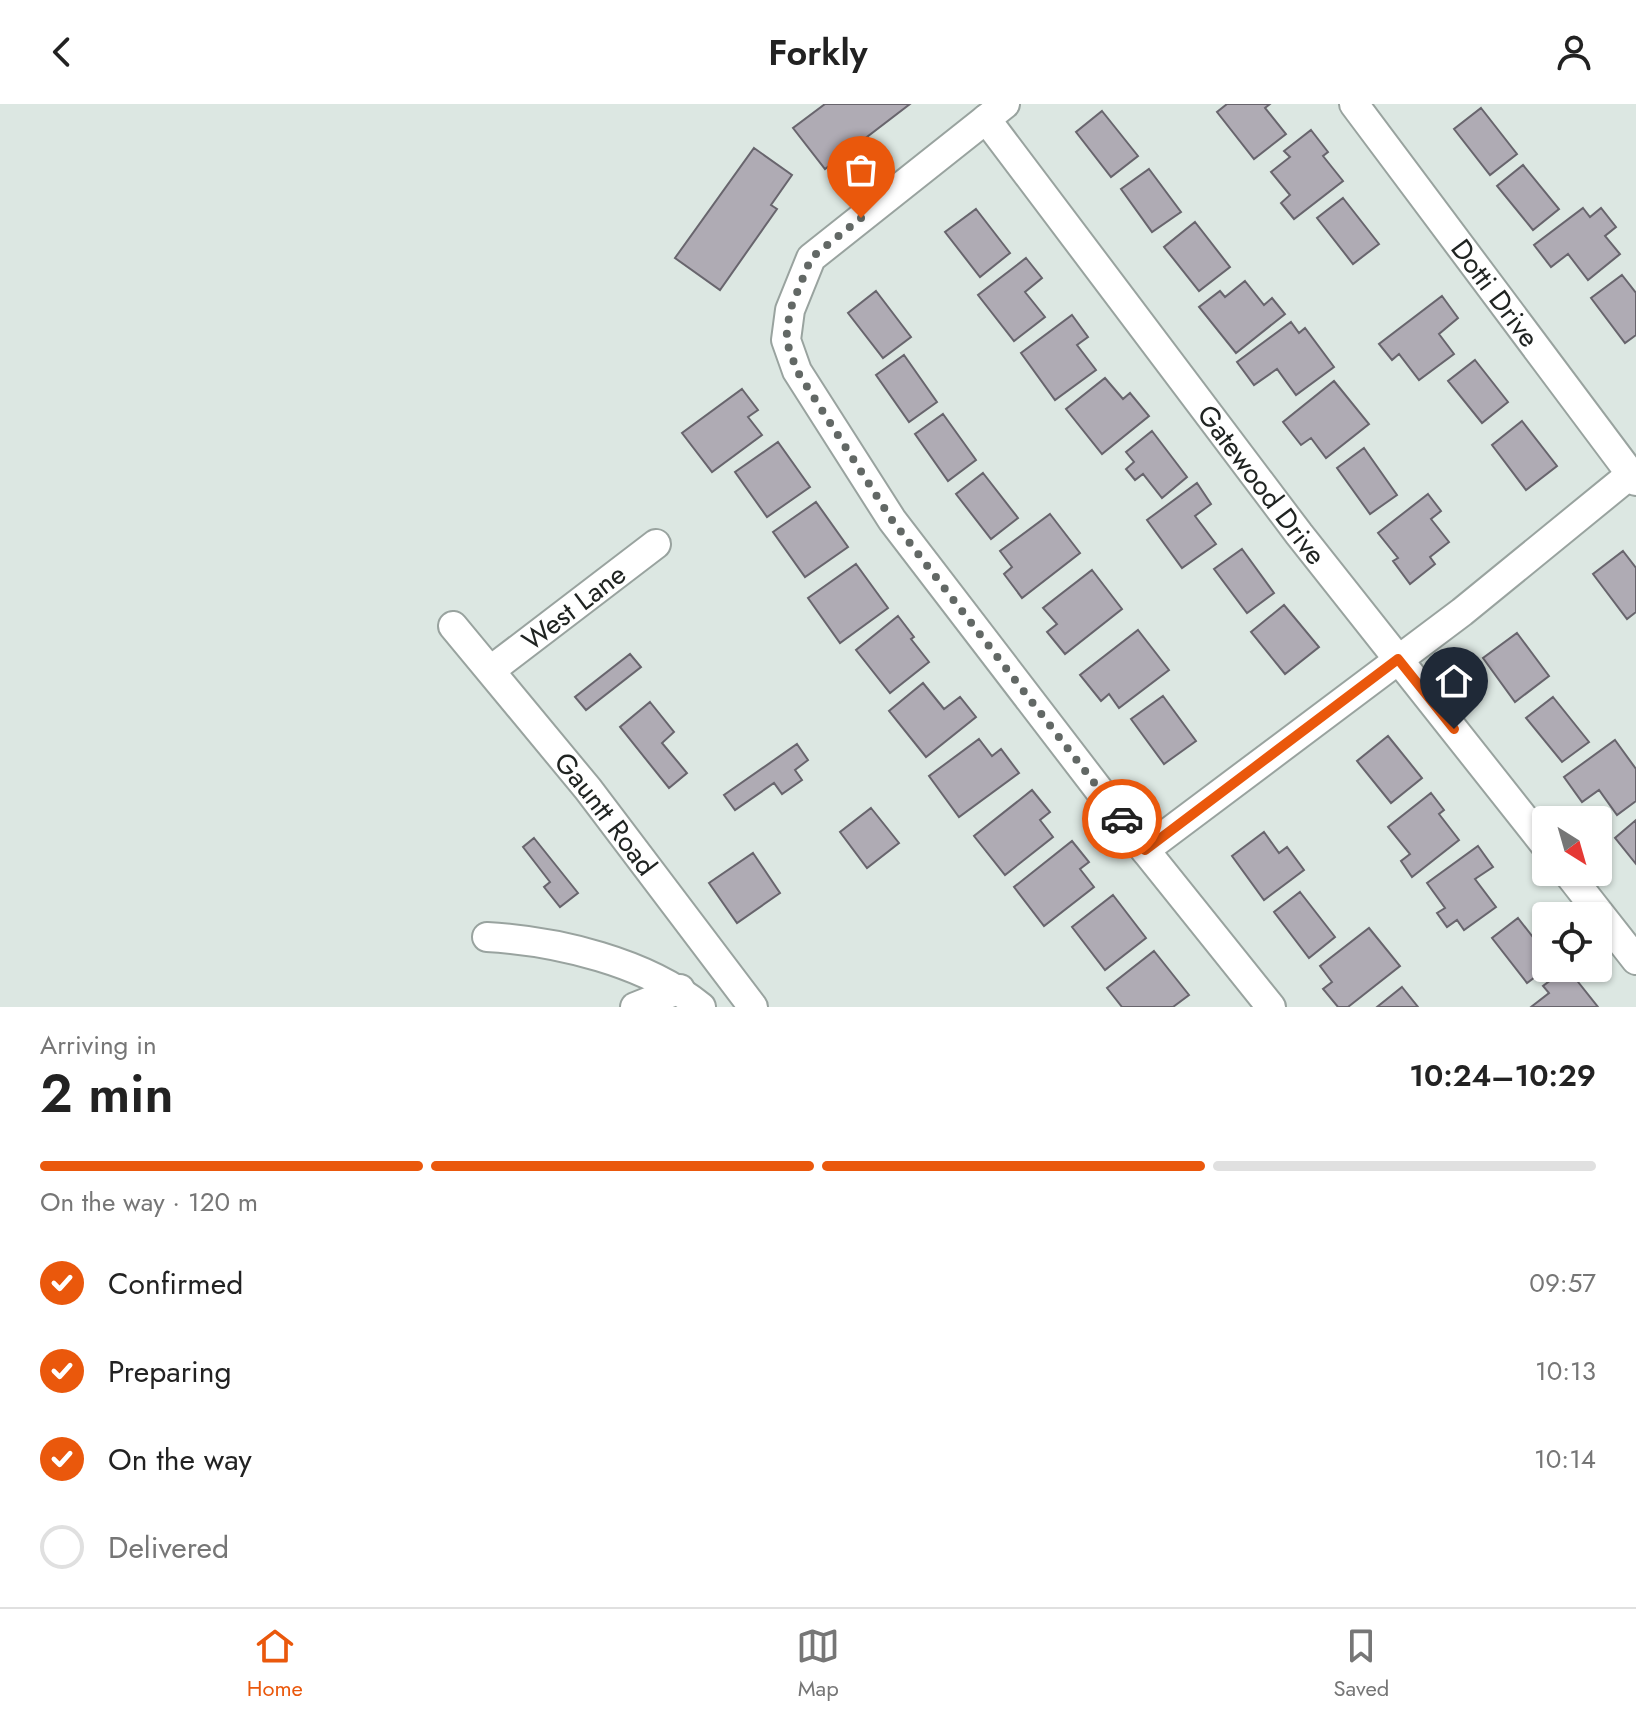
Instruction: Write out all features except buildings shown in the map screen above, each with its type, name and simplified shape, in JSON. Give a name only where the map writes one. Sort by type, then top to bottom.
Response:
[{"type":"street","name":"Dotti Drive","points":[[1354,104],[1633,477]]},
{"type":"street","points":[[995,112],[811,258],[790,310],[786,340],[797,371],[892,520],[1145,850],[1271,1007]]},
{"type":"street","name":"Gatewood Drive","points":[[995,112],[1299,534],[1532,828]]},
{"type":"street","points":[[1145,850],[1462,612],[1633,477]]},
{"type":"street","name":"West Lane","points":[[491,670],[656,544]]},
{"type":"street","name":"Gauntt Road","points":[[453,626],[588,789],[753,1007]]},
{"type":"street","points":[[1578,886],[1636,960]]},
{"type":"street","points":[[487,937],[519,939],[577,950],[690,998]]},
{"type":"street","points":[[635,1007],[690,998]]},
{"type":"way so far","points":[[861,218],[811,258],[790,310],[786,340],[797,371],[892,520],[1122,819]]},
{"type":"route","points":[[1122,819],[1145,850],[1398,659],[1454,729]]}]
